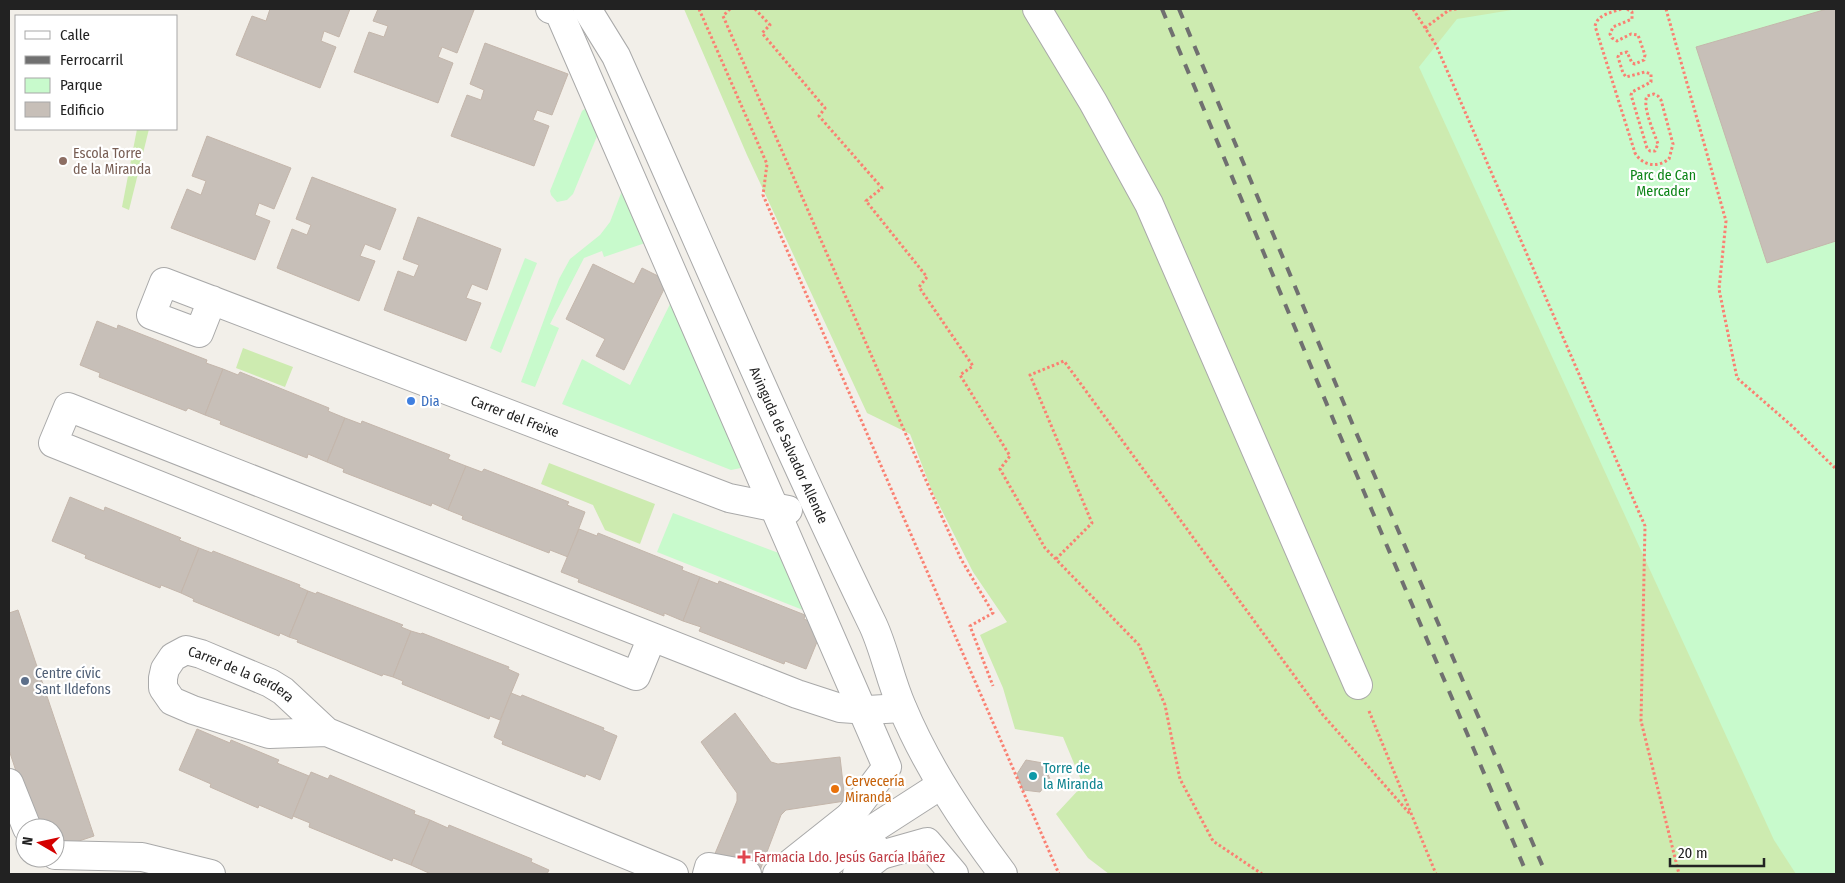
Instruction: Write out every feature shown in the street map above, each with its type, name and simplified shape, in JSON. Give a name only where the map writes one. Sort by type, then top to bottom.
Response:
[{"type":"street","points":[[550,9],[559,12],[887,767],[865,835],[857,874]]},
{"type":"street","name":"Avinguda de Salvador Allende","points":[[587,9],[616,56],[821,518],[881,642],[890,677],[902,708],[941,785],[976,839],[1003,874]]},
{"type":"street","points":[[1037,9],[1149,204],[1358,685]]},
{"type":"street","name":"Carrer del Freixe","points":[[212,300],[729,498],[821,518]]},
{"type":"street","points":[[652,637],[636,676],[53,444],[68,407],[831,706],[862,710],[902,708]]},
{"type":"street","name":"Carrer de la Gerdera","points":[[326,732],[269,734],[192,710],[172,701],[163,688],[165,669],[173,657],[186,650],[201,654],[270,683],[283,691],[326,732],[674,874]]},
{"type":"street","points":[[9,783],[23,818]]},
{"type":"street","points":[[777,874],[865,835],[941,785]]},
{"type":"street","points":[[828,872],[865,835]]},
{"type":"street","points":[[865,835],[927,842],[954,874]]},
{"type":"street","points":[[65,854],[142,857],[211,874]]},
{"type":"street","points":[[92,874],[142,857]]},
{"type":"street","points":[[706,874],[709,867],[748,874]]},
{"type":"path","points":[[698,9],[767,164],[763,195],[1059,874]]},
{"type":"path","points":[[730,9],[723,16],[921,472],[962,559],[993,613],[970,626],[993,686]]},
{"type":"path","points":[[755,9],[770,25],[762,33],[825,108],[819,116],[882,188],[866,202],[927,277],[919,287],[973,366],[960,375],[1010,456],[1000,469],[1045,548],[1139,645],[1165,705],[1180,778],[1213,841],[1262,874]]},
{"type":"path","points":[[1413,9],[1436,45],[1645,526],[1641,721],[1679,874]]},
{"type":"path","points":[[1425,28],[1450,10],[1457,9]]},
{"type":"path","points":[[1621,9],[1600,17],[1596,20],[1595,26],[1635,153],[1642,162],[1657,165],[1669,159],[1673,144],[1661,100],[1654,94],[1647,96],[1645,99],[1646,109],[1658,144],[1655,151],[1650,152],[1647,148],[1631,95],[1632,92],[1651,82],[1652,76],[1645,72],[1626,77],[1618,57],[1619,54],[1627,52],[1632,63],[1635,64],[1644,60],[1646,55],[1638,36],[1631,34],[1617,40],[1612,38],[1610,34],[1613,27],[1632,19],[1632,12],[1627,9]]},
{"type":"path","points":[[1666,9],[1726,221],[1719,289],[1737,378],[1792,426],[1836,469]]},
{"type":"path","points":[[1056,559],[1092,524],[1030,375],[1064,361],[1323,715],[1412,816]]},
{"type":"path","points":[[1358,685],[1436,874]]},
{"type":"green space","points":[[684,9],[1836,9],[1836,874],[1109,874],[1088,858],[1056,814],[1083,785],[1063,737],[1015,729],[1003,688],[980,635],[1007,622],[973,572],[932,491],[910,434],[867,413],[747,155]]},
{"type":"green space","name":"Parc de Can Mercader","points":[[1518,9],[1836,9],[1836,874],[1796,874],[1774,840],[1419,67],[1457,19]]},
{"type":"green space","points":[[587,107],[600,129],[573,194],[567,200],[557,202],[550,191],[582,111]]},
{"type":"green space","points":[[137,130],[149,130],[129,210],[122,207]]},
{"type":"green space","points":[[623,188],[654,240],[604,257],[602,251],[584,258],[550,324],[559,328],[535,387],[521,382],[559,279],[570,259],[600,235],[610,222]]},
{"type":"green space","points":[[525,258],[537,263],[501,353],[490,348]]},
{"type":"green space","points":[[676,292],[747,460],[741,468],[731,470],[562,404],[582,359],[630,385]]},
{"type":"green space","points":[[243,348],[293,367],[285,387],[236,368]]},
{"type":"green space","points":[[549,463],[655,504],[640,544],[605,530],[593,505],[541,484]]},
{"type":"green space","points":[[673,513],[784,555],[818,616],[657,552]]},
{"type":"building","points":[[270,9],[350,9],[339,37],[324,31],[321,41],[336,47],[320,88],[236,55],[252,16],[266,21]]},
{"type":"building","points":[[378,9],[474,10],[457,53],[442,47],[438,57],[453,63],[438,103],[354,72],[369,32],[384,37],[388,26],[373,21]]},
{"type":"building","points":[[1827,9],[1836,9],[1836,241],[1767,263],[1696,47]]},
{"type":"building","points":[[485,43],[568,74],[552,115],[537,110],[533,120],[549,126],[534,166],[451,136],[467,95],[481,100],[484,90],[470,84]]},
{"type":"building","points":[[207,136],[291,168],[274,209],[259,203],[255,215],[270,221],[255,260],[171,228],[187,189],[201,195],[206,181],[192,176]]},
{"type":"building","points":[[312,177],[396,209],[380,250],[365,244],[360,256],[375,261],[359,301],[277,268],[292,229],[307,235],[311,225],[296,219]]},
{"type":"building","points":[[418,217],[501,249],[487,290],[472,284],[466,298],[481,303],[466,341],[384,310],[398,271],[414,277],[419,265],[403,259]]},
{"type":"building","points":[[593,264],[634,284],[642,268],[668,281],[624,370],[596,356],[605,339],[566,319]]},
{"type":"building","points":[[97,321],[117,329],[118,325],[207,360],[206,363],[223,369],[205,415],[188,408],[186,411],[99,377],[100,373],[80,365]]},
{"type":"building","points":[[223,369],[238,375],[240,372],[329,408],[328,411],[345,418],[327,462],[308,454],[307,458],[220,424],[221,421],[205,415]]},
{"type":"building","points":[[345,418],[361,424],[362,421],[450,455],[448,459],[466,466],[448,510],[432,503],[431,506],[343,472],[344,469],[327,462]]},
{"type":"building","points":[[466,466],[482,472],[484,469],[569,502],[567,505],[585,512],[568,557],[550,550],[549,553],[462,519],[463,516],[448,510]]},
{"type":"building","points":[[70,497],[104,511],[105,507],[181,538],[179,540],[199,548],[181,593],[161,585],[160,588],[85,558],[86,555],[52,541]]},
{"type":"building","points":[[579,529],[597,536],[598,533],[683,567],[682,570],[700,577],[683,621],[664,613],[664,616],[578,582],[579,579],[561,572]]},
{"type":"building","points":[[199,548],[212,553],[213,551],[300,585],[299,587],[308,591],[289,637],[280,633],[279,636],[193,601],[194,599],[181,593]]},
{"type":"building","points":[[700,577],[718,584],[719,581],[805,615],[804,619],[823,627],[806,669],[785,661],[784,664],[699,631],[701,627],[683,621]]},
{"type":"building","points":[[308,591],[316,594],[317,592],[403,625],[401,627],[411,631],[393,677],[383,674],[382,676],[297,642],[298,640],[289,637]]},
{"type":"building","name":"Centre cívic Sant Ildefons","points":[[18,610],[94,836],[65,846],[65,818],[32,818],[9,750],[9,613]]},
{"type":"building","points":[[411,631],[422,633],[509,667],[508,669],[519,674],[500,720],[490,716],[489,719],[402,684],[403,681],[393,677]]},
{"type":"building","points":[[511,693],[521,697],[522,695],[604,728],[603,730],[617,736],[600,780],[586,774],[585,777],[502,744],[503,741],[494,737]]},
{"type":"building","points":[[735,713],[771,762],[778,764],[840,757],[845,801],[786,810],[781,815],[759,873],[714,856],[737,801],[737,793],[701,742]]},
{"type":"building","points":[[197,729],[230,743],[231,740],[279,760],[277,763],[309,776],[292,819],[259,805],[258,808],[210,787],[211,784],[179,770]]},
{"type":"building","name":"Torre de la Miranda","points":[[1026,760],[1043,763],[1050,779],[1040,792],[1023,790],[1017,774]]},
{"type":"building","points":[[311,772],[328,779],[330,775],[415,811],[414,814],[430,820],[411,865],[393,858],[392,861],[309,827],[310,823],[293,816]]},
{"type":"building","points":[[430,820],[448,828],[449,825],[532,859],[531,862],[549,870],[547,874],[431,874],[411,865]]},
{"type":"railway","points":[[1162,9],[1338,431],[1527,874]]},
{"type":"railway","points":[[1179,9],[1355,430],[1546,874]]},
{"type":"place","name":"Escola Torre de la Miranda","points":[[63,161]]},
{"type":"place","name":"Dia","points":[[411,401]]},
{"type":"place","name":"Centre cívic Sant Ildefons","points":[[25,681]]},
{"type":"place","name":"Torre de la Miranda","points":[[1033,776]]},
{"type":"place","name":"Cervecería Miranda","points":[[835,789]]},
{"type":"place","name":"Farmacia Ldo. Jesús García Ibáñez","points":[[744,857]]}]
